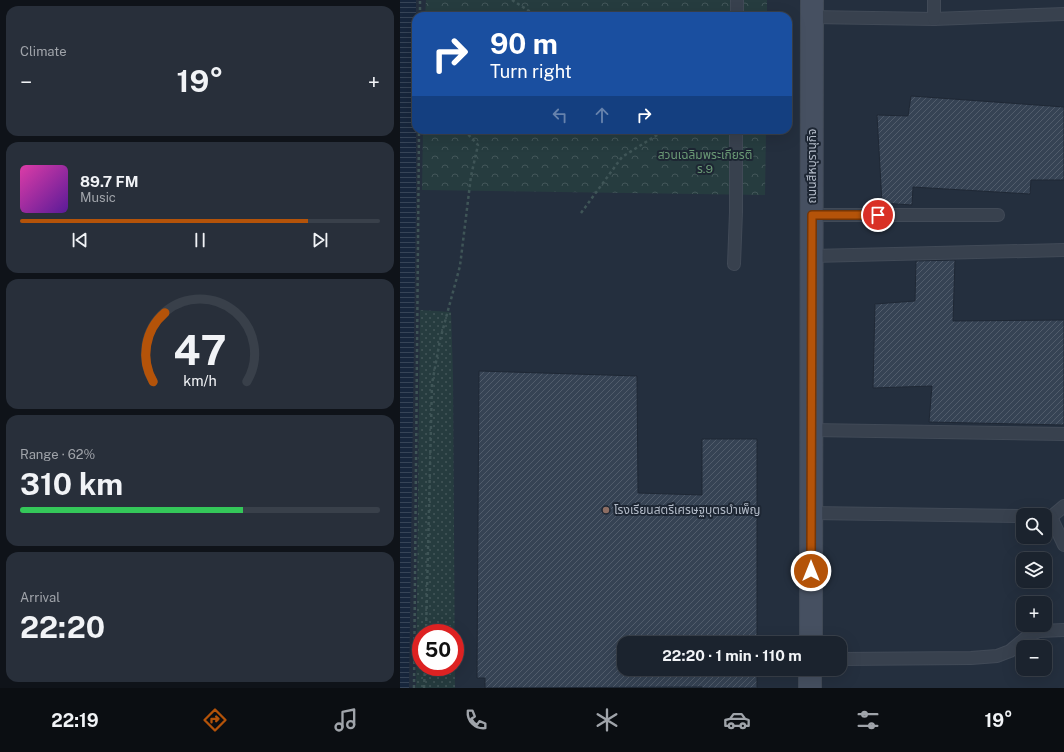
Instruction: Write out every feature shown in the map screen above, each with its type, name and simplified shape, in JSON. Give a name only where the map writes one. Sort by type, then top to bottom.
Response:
[{"type":"main road","name":"ถนนสีหบุรานุกิจ","points":[[811,636],[812,8]]},
{"type":"main road","points":[[810,676],[810,688]]},
{"type":"lane","points":[[737,0],[737,12]]},
{"type":"lane","points":[[934,0],[934,19]]},
{"type":"lane","points":[[812,8],[934,19],[1064,14]]},
{"type":"lane","points":[[734,264],[736,134]]},
{"type":"lane","points":[[812,215],[998,215]]},
{"type":"lane","points":[[812,256],[1064,250]]},
{"type":"lane","points":[[812,430],[1064,434]]},
{"type":"lane","points":[[1052,514],[1064,506]]},
{"type":"lane","points":[[812,513],[1016,516]]},
{"type":"lane","points":[[1052,524],[1064,545]]},
{"type":"lane","points":[[847,659],[971,658],[996,656],[1010,651],[1028,636],[1039,632],[1064,630]]},
{"type":"path","points":[[420,0],[420,12]]},
{"type":"path","points":[[512,0],[531,12]]},
{"type":"path","points":[[414,688],[418,134]]},
{"type":"path","points":[[426,624],[432,384],[440,340],[460,266],[471,176],[478,145],[468,134]]},
{"type":"path","points":[[581,213],[622,157],[659,134]]},
{"type":"path","points":[[424,688],[425,676]]},
{"type":"green space","points":[[426,0],[767,0],[767,12],[425,12]]},
{"type":"green space","name":"สวนเฉลิมพระเกียรติ ร.9","points":[[423,134],[766,134],[765,195],[422,190]]},
{"type":"green space","points":[[420,310],[451,312],[455,624],[417,624]]},
{"type":"green space","points":[[416,676],[455,676],[455,688],[416,688]]},
{"type":"water","points":[[400,0],[416,0],[416,12],[412,12],[412,134],[416,134],[416,199],[409,688],[400,688]]},
{"type":"building","points":[[911,96],[1064,107],[1064,180],[1031,180],[1030,194],[913,187],[912,205],[882,203],[877,115],[908,116]]},
{"type":"building","points":[[955,260],[953,321],[1064,320],[1064,425],[929,422],[932,386],[873,388],[875,304],[915,301],[916,261]]},
{"type":"building","name":"โรงเรียนสตรีเศรษฐบุตรบำเพ็ญ","points":[[479,371],[637,376],[638,493],[702,495],[702,439],[757,439],[757,636],[617,636],[617,676],[757,676],[757,688],[485,688],[485,678],[477,678]]},
{"type":"place","name":"โรงเรียนสตรีเศรษฐบุตรบำเพ็ญ","points":[[606,510]]},
{"type":"route","points":[[811,571],[812,215],[878,215]]}]
